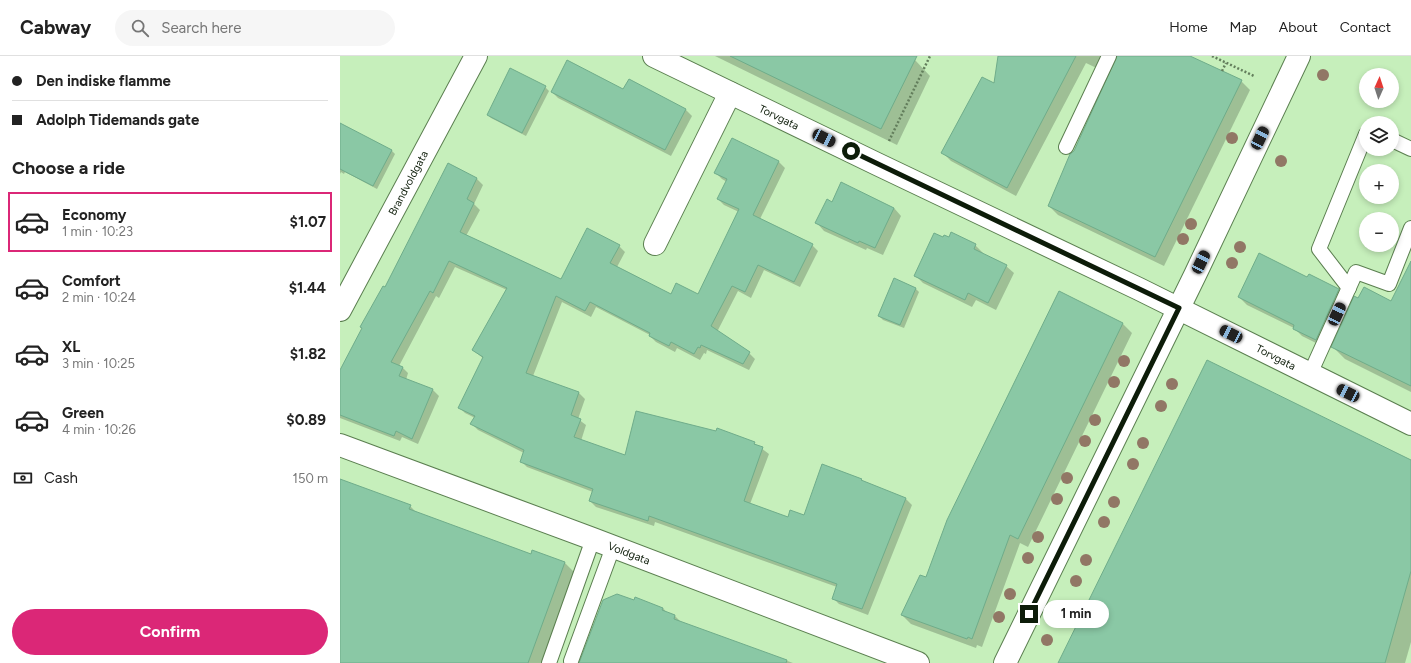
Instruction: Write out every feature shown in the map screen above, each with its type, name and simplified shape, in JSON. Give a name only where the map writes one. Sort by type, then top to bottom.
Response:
[{"type":"street","name":"Brandvoldgata","points":[[340,310],[476,56]]},
{"type":"street","name":"Torvgata","points":[[654,56],[1179,308],[1411,424]]},
{"type":"street","points":[[1005,663],[1179,308],[1299,56]]},
{"type":"street","points":[[655,244],[730,93]]},
{"type":"street","name":"Voldgata","points":[[340,445],[918,663]]},
{"type":"lane","points":[[1066,147],[1109,56]]},
{"type":"lane","points":[[1399,143],[1411,149]]},
{"type":"lane","points":[[1349,288],[1319,249],[1359,151]]},
{"type":"lane","points":[[1310,374],[1356,272],[1389,284],[1411,228]]},
{"type":"lane","points":[[571,661],[603,543]]},
{"type":"lane","points":[[549,663],[603,543]]},
{"type":"path","points":[[877,164],[930,56]]},
{"type":"path","points":[[1212,56],[1254,76]]},
{"type":"path","points":[[1222,71],[1226,63]]},
{"type":"building","points":[[730,56],[917,56],[881,129]]},
{"type":"building","points":[[998,56],[1076,56],[1007,188],[941,153],[982,77],[994,83]]},
{"type":"building","points":[[1117,56],[1190,56],[1242,80],[1155,257],[1048,206],[1070,154],[1074,151]]},
{"type":"building","points":[[567,60],[623,89],[629,79],[686,109],[665,150],[551,92]]},
{"type":"building","points":[[510,68],[546,86],[522,133],[487,115]]},
{"type":"building","points":[[340,123],[392,150],[373,186],[340,169]]},
{"type":"building","points":[[732,138],[779,161],[753,215],[813,244],[794,282],[758,265],[745,292],[732,286],[711,326],[750,352],[743,364],[701,345],[694,354],[671,342],[669,346],[649,336],[650,333],[590,302],[585,311],[556,296],[526,373],[579,392],[571,415],[581,419],[574,437],[625,455],[636,411],[716,431],[717,428],[755,442],[754,444],[763,447],[744,501],[788,517],[790,510],[804,515],[822,464],[906,498],[862,609],[832,599],[837,584],[649,516],[648,521],[589,501],[593,489],[520,462],[524,450],[470,424],[475,416],[458,408],[483,357],[472,350],[507,288],[449,261],[433,293],[430,291],[391,362],[403,367],[399,376],[433,389],[412,439],[396,431],[394,436],[340,415],[340,370],[362,328],[360,327],[383,286],[385,287],[448,163],[477,178],[467,199],[474,203],[460,232],[561,279],[587,228],[620,245],[610,263],[671,294],[676,283],[698,294],[739,209],[717,199],[727,179],[714,173]]},
{"type":"building","points":[[841,182],[894,208],[875,248],[859,241],[858,243],[815,223],[827,199],[832,202]]},
{"type":"building","points":[[951,232],[976,244],[974,249],[1007,265],[988,303],[968,293],[965,300],[914,276],[934,233],[943,237],[944,235],[949,237]]},
{"type":"building","points":[[1259,253],[1307,277],[1309,274],[1339,289],[1316,340],[1293,329],[1294,325],[1238,297]]},
{"type":"building","points":[[1411,261],[1411,386],[1331,347],[1354,296],[1358,298],[1364,287],[1391,301]]},
{"type":"building","points":[[894,278],[916,288],[900,325],[878,316]]},
{"type":"building","points":[[1059,291],[1123,323],[1018,539],[1010,535],[972,639],[968,637],[967,639],[901,615],[920,575],[926,577],[947,520]]},
{"type":"building","points":[[1207,360],[1411,460],[1411,571],[1385,663],[1058,663]]},
{"type":"building","points":[[340,479],[411,505],[409,509],[531,554],[532,550],[565,562],[528,663],[340,663]]},
{"type":"building","points":[[617,594],[634,600],[635,597],[663,608],[662,610],[675,615],[674,619],[787,660],[786,663],[579,663],[603,600]]},
{"type":"route","points":[[851,151],[1179,308],[1029,614]]}]
